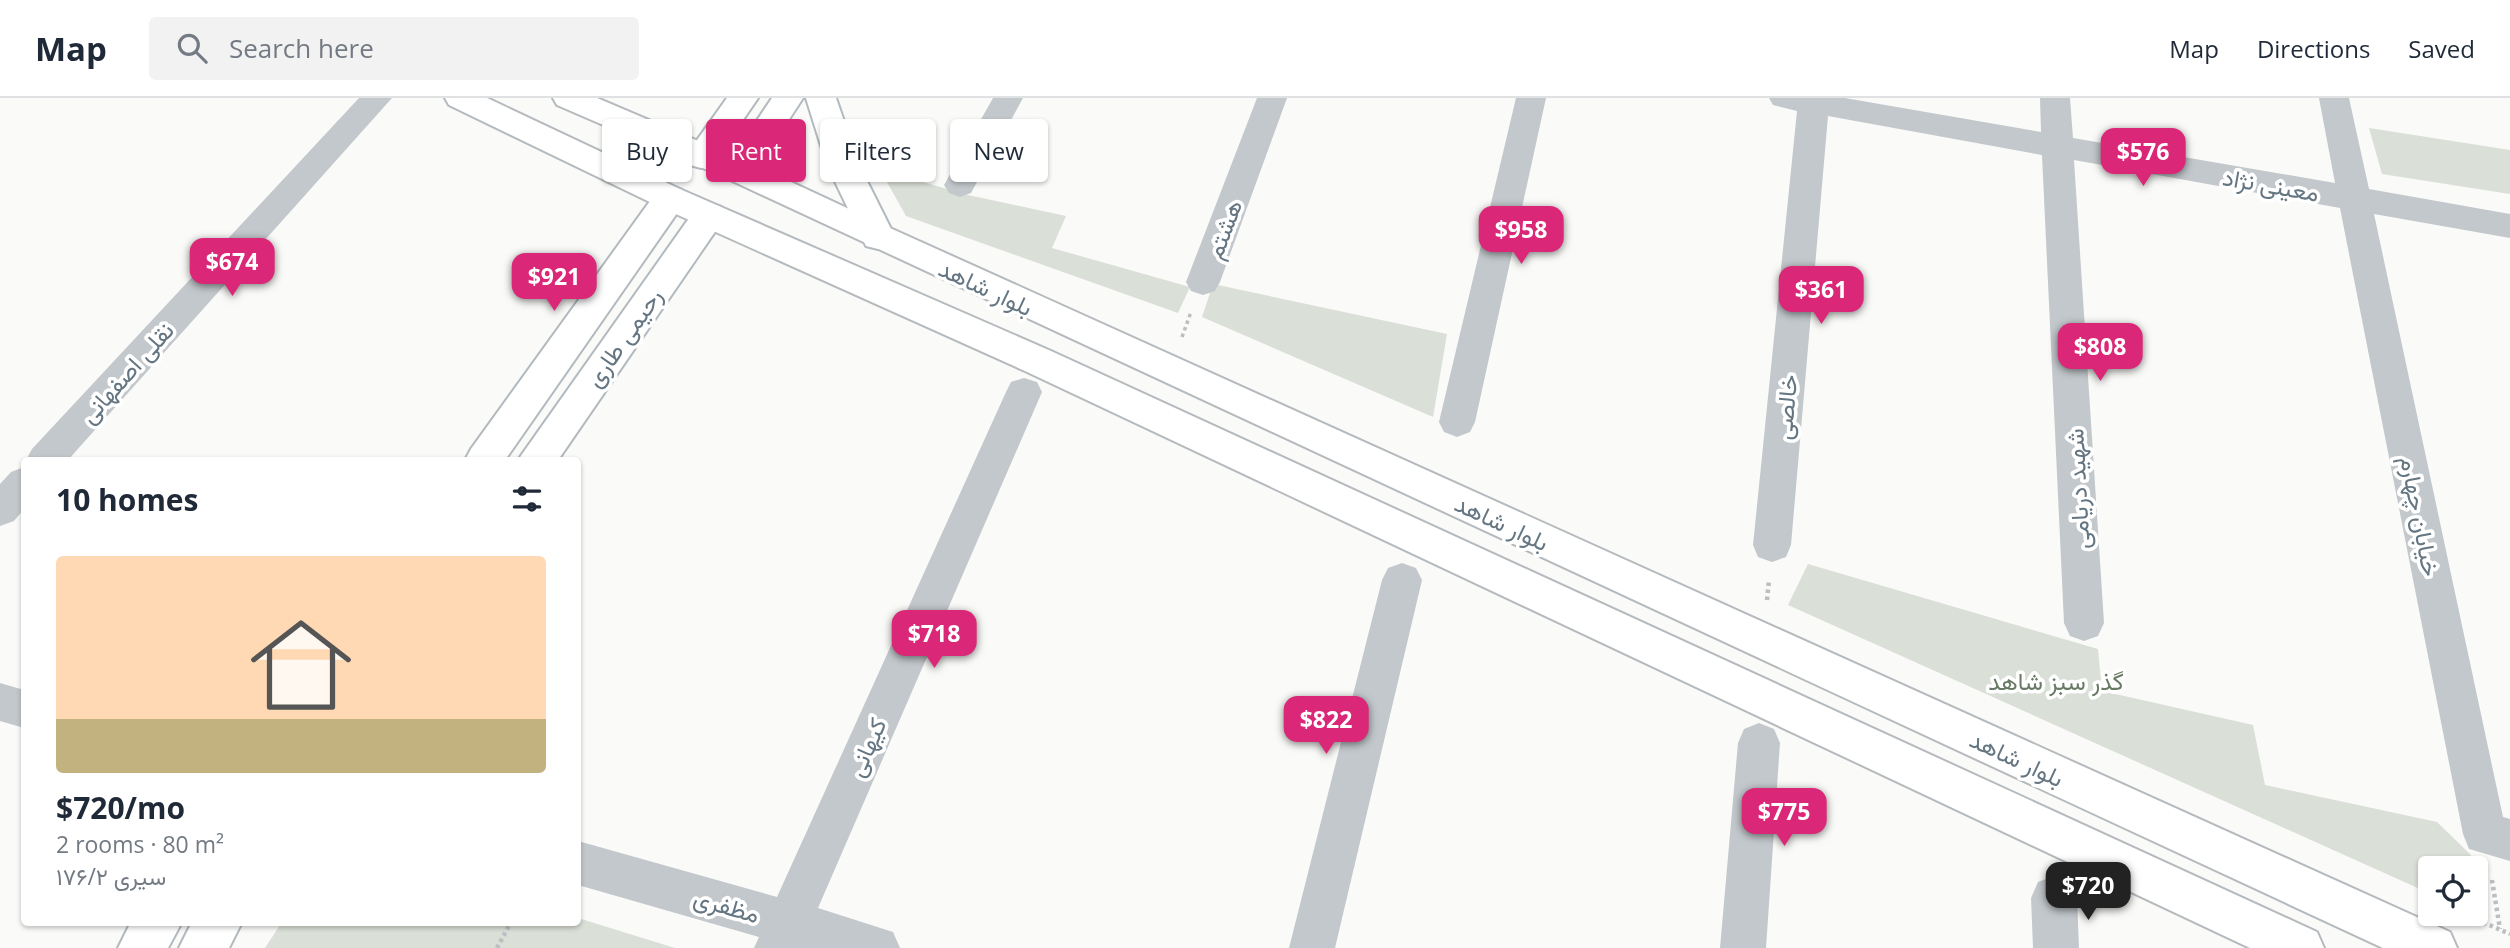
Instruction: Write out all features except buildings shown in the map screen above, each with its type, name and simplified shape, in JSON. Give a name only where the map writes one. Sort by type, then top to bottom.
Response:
[{"type":"main road","name":"بلوار شاهد","points":[[460,98],[670,198],[1038,361],[2301,948]]},
{"type":"main road","name":"بلوار شاهد","points":[[568,98],[706,159]]},
{"type":"main road","name":"رحیمی طاری","points":[[486,457],[743,98]]},
{"type":"main road","name":"رحیمی طاری","points":[[775,119],[789,98]]},
{"type":"main road","points":[[821,98],[842,165],[878,237]]},
{"type":"main road","name":"رحیمی طاری","points":[[539,457],[732,182]]},
{"type":"main road","name":"بلوار شاهد","points":[[762,182],[2434,948]]},
{"type":"main road","points":[[141,948],[156,926]]},
{"type":"main road","points":[[202,948],[216,926]]},
{"type":"street","name":"نقلی اصفهانی","points":[[49,457],[377,98]]},
{"type":"street","points":[[960,185],[1008,98]]},
{"type":"street","name":"هشتم","points":[[1203,282],[1272,98]]},
{"type":"street","points":[[1457,422],[1531,98]]},
{"type":"street","name":"شهید دریامی","points":[[2055,98],[2084,623]]},
{"type":"street","name":"خیابان چهارم","points":[[2334,98],[2497,837]]},
{"type":"street","name":"معینی نژاد","points":[[1804,99],[2510,226]]},
{"type":"street","name":"خالصی","points":[[1772,545],[1804,99]]},
{"type":"street","name":"کیهانی","points":[[782,935],[1024,392]]},
{"type":"street","points":[[0,510],[21,486]]},
{"type":"street","points":[[1311,948],[1402,580]]},
{"type":"street","points":[[0,702],[21,708]]},
{"type":"street","points":[[1744,948],[1759,743]]},
{"type":"street","name":"مظفری","points":[[581,864],[782,935],[877,948]]},
{"type":"street","points":[[2054,898],[2056,948]]},
{"type":"path","points":[[2488,924],[2510,934]]},
{"type":"path","points":[[497,948],[509,926]]},
{"type":"green space","points":[[2369,128],[2510,150],[2510,194],[2382,174]]},
{"type":"green space","points":[[887,182],[923,182],[968,195],[1066,216],[1052,248],[1190,287],[1178,313],[906,216]]},
{"type":"green space","points":[[1213,284],[1447,334],[1433,417],[1202,317]]},
{"type":"green space","name":"گذر سبز شاهد","points":[[1808,564],[2098,649],[2102,691],[2253,725],[2265,785],[2437,822],[2471,856],[2418,856],[2418,888],[1788,605]]},
{"type":"green space","points":[[581,919],[675,948],[265,948],[279,926],[581,926]]}]
